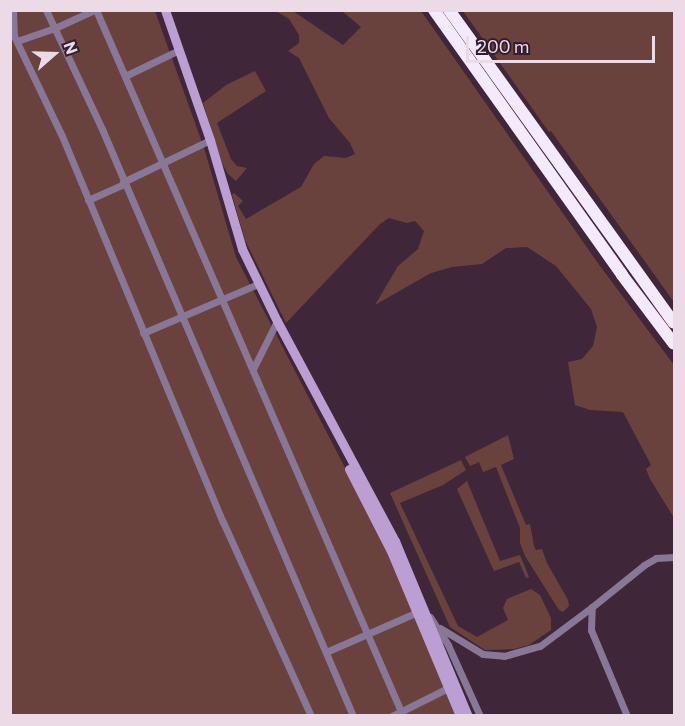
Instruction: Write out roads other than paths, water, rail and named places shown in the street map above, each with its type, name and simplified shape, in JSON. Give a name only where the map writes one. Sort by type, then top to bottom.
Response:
[{"type":"highway","points":[[434,10],[622,275],[675,344]]},
{"type":"highway","points":[[449,10],[675,323]]},
{"type":"main road","points":[[160,10],[255,285],[395,541],[452,686],[468,716]]},
{"type":"main road","points":[[165,10],[176,51]]},
{"type":"main road","points":[[452,686],[460,716]]},
{"type":"street","points":[[13,10],[17,41],[62,136],[224,522],[311,716]]},
{"type":"street","points":[[46,10],[102,129],[180,315],[225,411],[353,716]]},
{"type":"street","points":[[17,41],[55,28],[95,10],[402,713]]},
{"type":"street","points":[[125,76],[176,51]]},
{"type":"street","points":[[88,200],[207,141]]},
{"type":"street","points":[[143,333],[180,315],[255,285]]},
{"type":"street","points":[[253,369],[276,324]]},
{"type":"street","points":[[326,652],[354,642],[367,633],[421,611],[436,626],[483,654],[504,656],[540,646],[644,565],[656,558],[675,557]]},
{"type":"street","points":[[592,607],[591,630],[627,716]]},
{"type":"street","points":[[436,626],[480,716]]},
{"type":"street","points":[[392,716],[452,686]]}]
